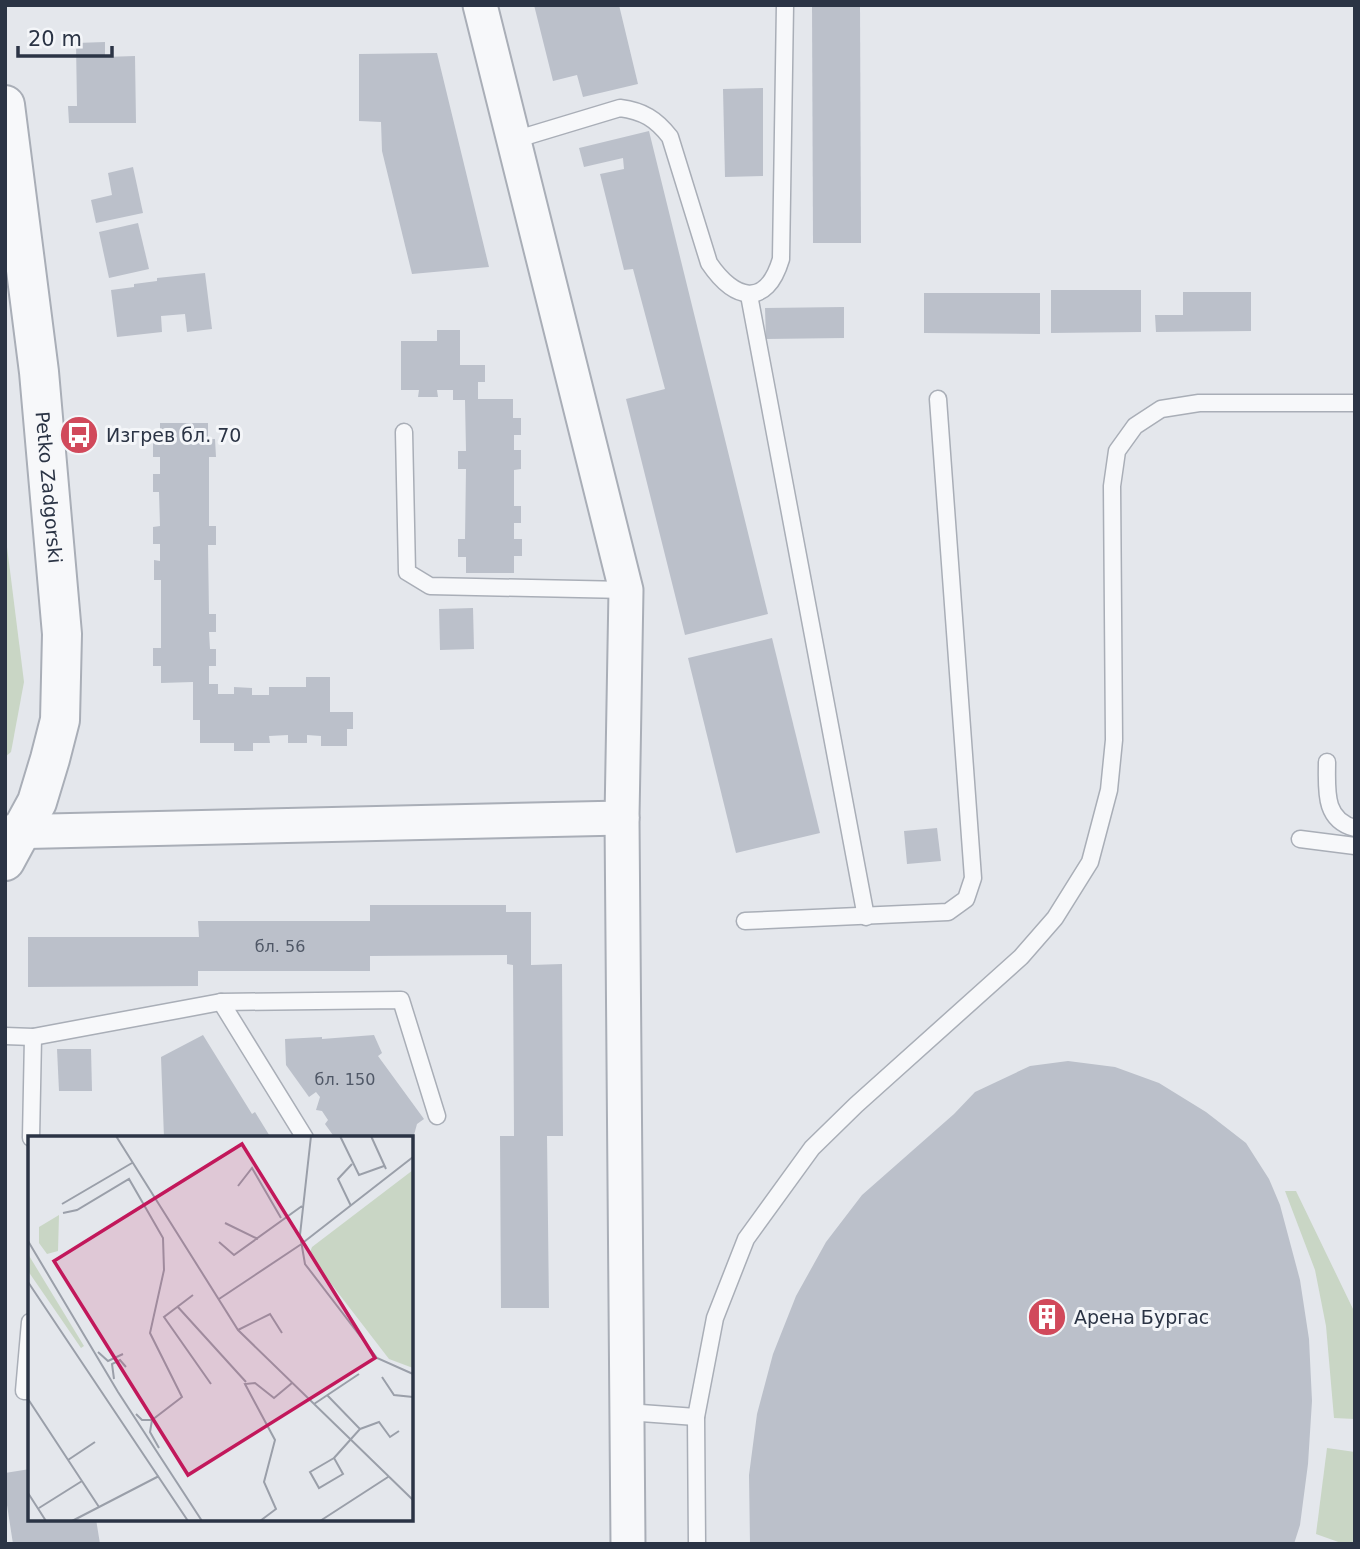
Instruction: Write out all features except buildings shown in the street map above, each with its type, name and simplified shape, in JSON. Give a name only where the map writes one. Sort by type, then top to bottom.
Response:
[{"type":"street","points":[[480,5],[626,590],[622,818],[628,1544]]},
{"type":"street","name":"Petko Zadgorski","points":[[5,105],[39,372],[62,634],[60,720],[37,802],[11,841]]},
{"type":"street","points":[[11,841],[622,818]]},
{"type":"lane","points":[[514,140],[620,108],[638,110],[657,121],[670,137],[709,263],[720,279],[735,291],[749,295],[764,291],[776,276],[781,259],[785,5]]},
{"type":"lane","points":[[749,295],[866,917]]},
{"type":"lane","points":[[745,921],[948,912],[966,899],[973,878],[938,399]]},
{"type":"lane","points":[[697,1544],[696,1417],[715,1318],[746,1239],[813,1148],[856,1105],[1020,957],[1055,918],[1090,862],[1109,790],[1114,740],[1112,486],[1117,451],[1135,426],[1161,408],[1199,402],[1355,403]]},
{"type":"lane","points":[[404,432],[407,572],[430,586],[626,590]]},
{"type":"lane","points":[[1327,762],[1326,791],[1330,804],[1336,818],[1343,825],[1355,828]]},
{"type":"lane","points":[[1300,839],[1355,846]]},
{"type":"lane","points":[[5,1036],[33,1037],[221,1002],[401,1000],[437,1116]]},
{"type":"lane","points":[[221,1002],[304,1136]]},
{"type":"lane","points":[[32,1136],[33,1037]]},
{"type":"lane","points":[[28,1345],[24,1391],[28,1391]]},
{"type":"lane","points":[[627,1412],[696,1417]]},
{"type":"green space","points":[[5,531],[24,682],[11,752],[5,757]]},
{"type":"green space","points":[[1285,1191],[1296,1191],[1353,1309],[1355,1419],[1334,1418],[1326,1326],[1315,1270]]},
{"type":"green space","points":[[1327,1448],[1355,1452],[1355,1544],[1344,1544],[1316,1534]]},
{"type":"place","name":"Изгрев бл. 70","points":[[79,435]]},
{"type":"place","name":"Арена Бургас","points":[[1047,1317]]}]
